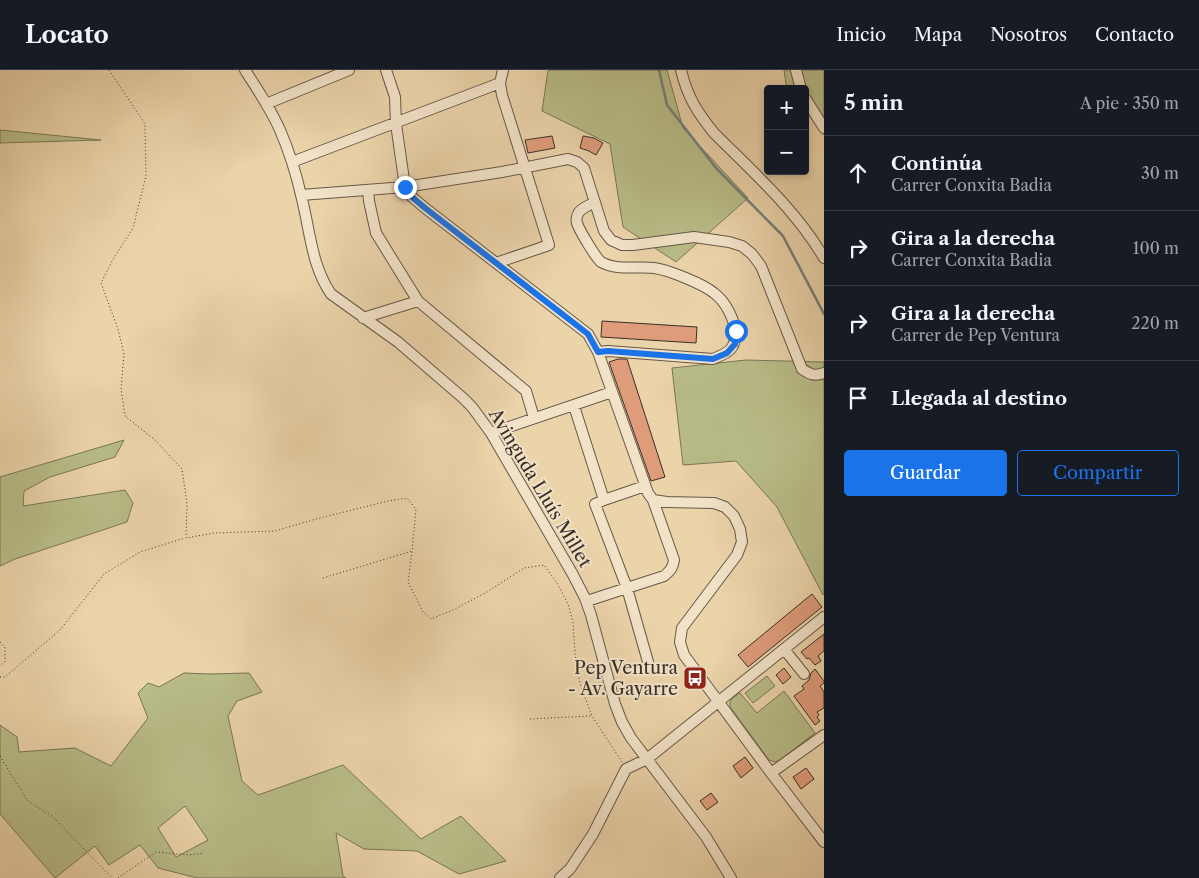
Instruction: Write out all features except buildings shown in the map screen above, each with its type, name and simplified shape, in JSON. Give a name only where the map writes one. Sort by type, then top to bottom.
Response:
[{"type":"street","name":"Avinguda Lluís Millet","points":[[245,70],[279,128],[292,162],[316,265],[323,283],[331,294],[398,342],[463,398],[491,433],[587,601],[614,704],[622,722],[631,738],[706,837],[731,878]]},
{"type":"street","points":[[266,104],[349,70]]},
{"type":"street","points":[[386,70],[395,98],[396,124],[405,187],[412,197],[588,334],[598,352],[645,486],[653,500],[674,560],[673,567],[664,576],[587,601]]},
{"type":"street","points":[[496,263],[549,246],[502,95],[500,83],[503,70]]},
{"type":"street","points":[[681,70],[685,86],[705,122],[788,208],[808,233],[824,258]]},
{"type":"street","points":[[796,70],[800,85]]},
{"type":"street","points":[[292,162],[500,83]]},
{"type":"street","points":[[809,104],[824,128]]},
{"type":"street","points":[[301,195],[405,187],[525,168],[568,159],[584,168],[604,231],[611,240],[622,245],[633,245],[694,237],[729,242],[742,246],[752,254],[761,266],[802,369],[818,376],[824,373]]},
{"type":"street","points":[[368,190],[376,233],[418,301],[526,391],[534,418]]},
{"type":"street","points":[[595,202],[580,210],[577,216],[577,224],[592,251],[600,261],[613,266],[655,268],[676,274],[714,292],[731,316],[736,331],[735,344],[727,353],[713,359],[608,351],[598,352]]},
{"type":"street","points":[[363,318],[418,301]]},
{"type":"street","points":[[491,433],[612,392]]},
{"type":"street","points":[[574,406],[604,500]]},
{"type":"street","points":[[645,486],[596,504],[627,588],[650,669]]},
{"type":"street","points":[[653,500],[714,503],[725,507],[734,516],[740,529],[742,542],[737,555],[682,628],[680,642],[684,655],[824,842]]},
{"type":"street","points":[[560,878],[570,869],[593,834],[626,769],[647,759],[824,617]]},
{"type":"street","points":[[784,649],[804,674]]},
{"type":"street","points":[[772,773],[824,735]]},
{"type":"path","points":[[109,70],[145,124],[146,176],[133,228],[100,284],[118,329],[124,354],[121,389],[125,416],[155,440],[182,469],[187,504],[186,538]]},
{"type":"path","points":[[0,677],[6,677],[60,630],[104,574],[140,552],[186,538],[214,533],[275,531],[316,519],[407,498],[416,509],[408,582],[423,612],[431,619],[454,610],[487,592],[524,568],[544,565],[557,582],[568,604],[573,622],[580,684],[592,716],[626,769]]},
{"type":"path","points":[[323,578],[412,551]]},
{"type":"path","points":[[0,642],[5,648],[5,662],[0,666]]},
{"type":"path","points":[[530,719],[592,716]]},
{"type":"path","points":[[0,756],[27,800],[53,817],[112,878]]},
{"type":"path","points":[[118,878],[156,852],[189,855],[204,853]]},
{"type":"green space","points":[[667,70],[683,128],[748,198],[676,262],[623,227],[610,144],[542,111],[548,71]]},
{"type":"green space","points":[[784,70],[824,70],[824,135],[809,115],[809,85],[786,84]]},
{"type":"green space","points":[[0,130],[101,140],[0,143]]},
{"type":"green space","points":[[746,360],[824,362],[823,595],[777,507],[736,461],[683,465],[672,368]]},
{"type":"green space","points":[[124,440],[115,457],[50,477],[24,491],[23,506],[125,490],[133,503],[127,522],[15,559],[0,566],[0,477]]},
{"type":"green space","points":[[184,673],[249,673],[262,692],[237,701],[228,716],[242,781],[258,795],[343,765],[421,839],[461,816],[506,861],[459,874],[417,851],[364,849],[336,833],[343,876],[346,878],[197,878],[158,868],[140,845],[109,865],[95,846],[55,878],[0,814],[0,725],[17,737],[19,752],[75,748],[111,766],[148,718],[138,693],[148,683],[159,687]],"holes":[[[185,806],[208,840],[176,857],[158,828]]]},
{"type":"green space","points":[[767,676],[775,686],[753,703],[745,693]]},
{"type":"green space","points":[[784,691],[815,733],[775,762],[769,760],[731,708],[730,703],[740,693],[757,713]]},
{"type":"waterway","points":[[659,70],[667,105],[716,168],[783,236],[824,314]]},
{"type":"place","name":"Pep Ventura - Av. Gayarre","points":[[695,678]]},
{"type":"route","points":[[405,187],[412,197],[425,208],[588,334],[598,352],[608,351],[713,359],[727,353],[735,344],[736,331]]}]
